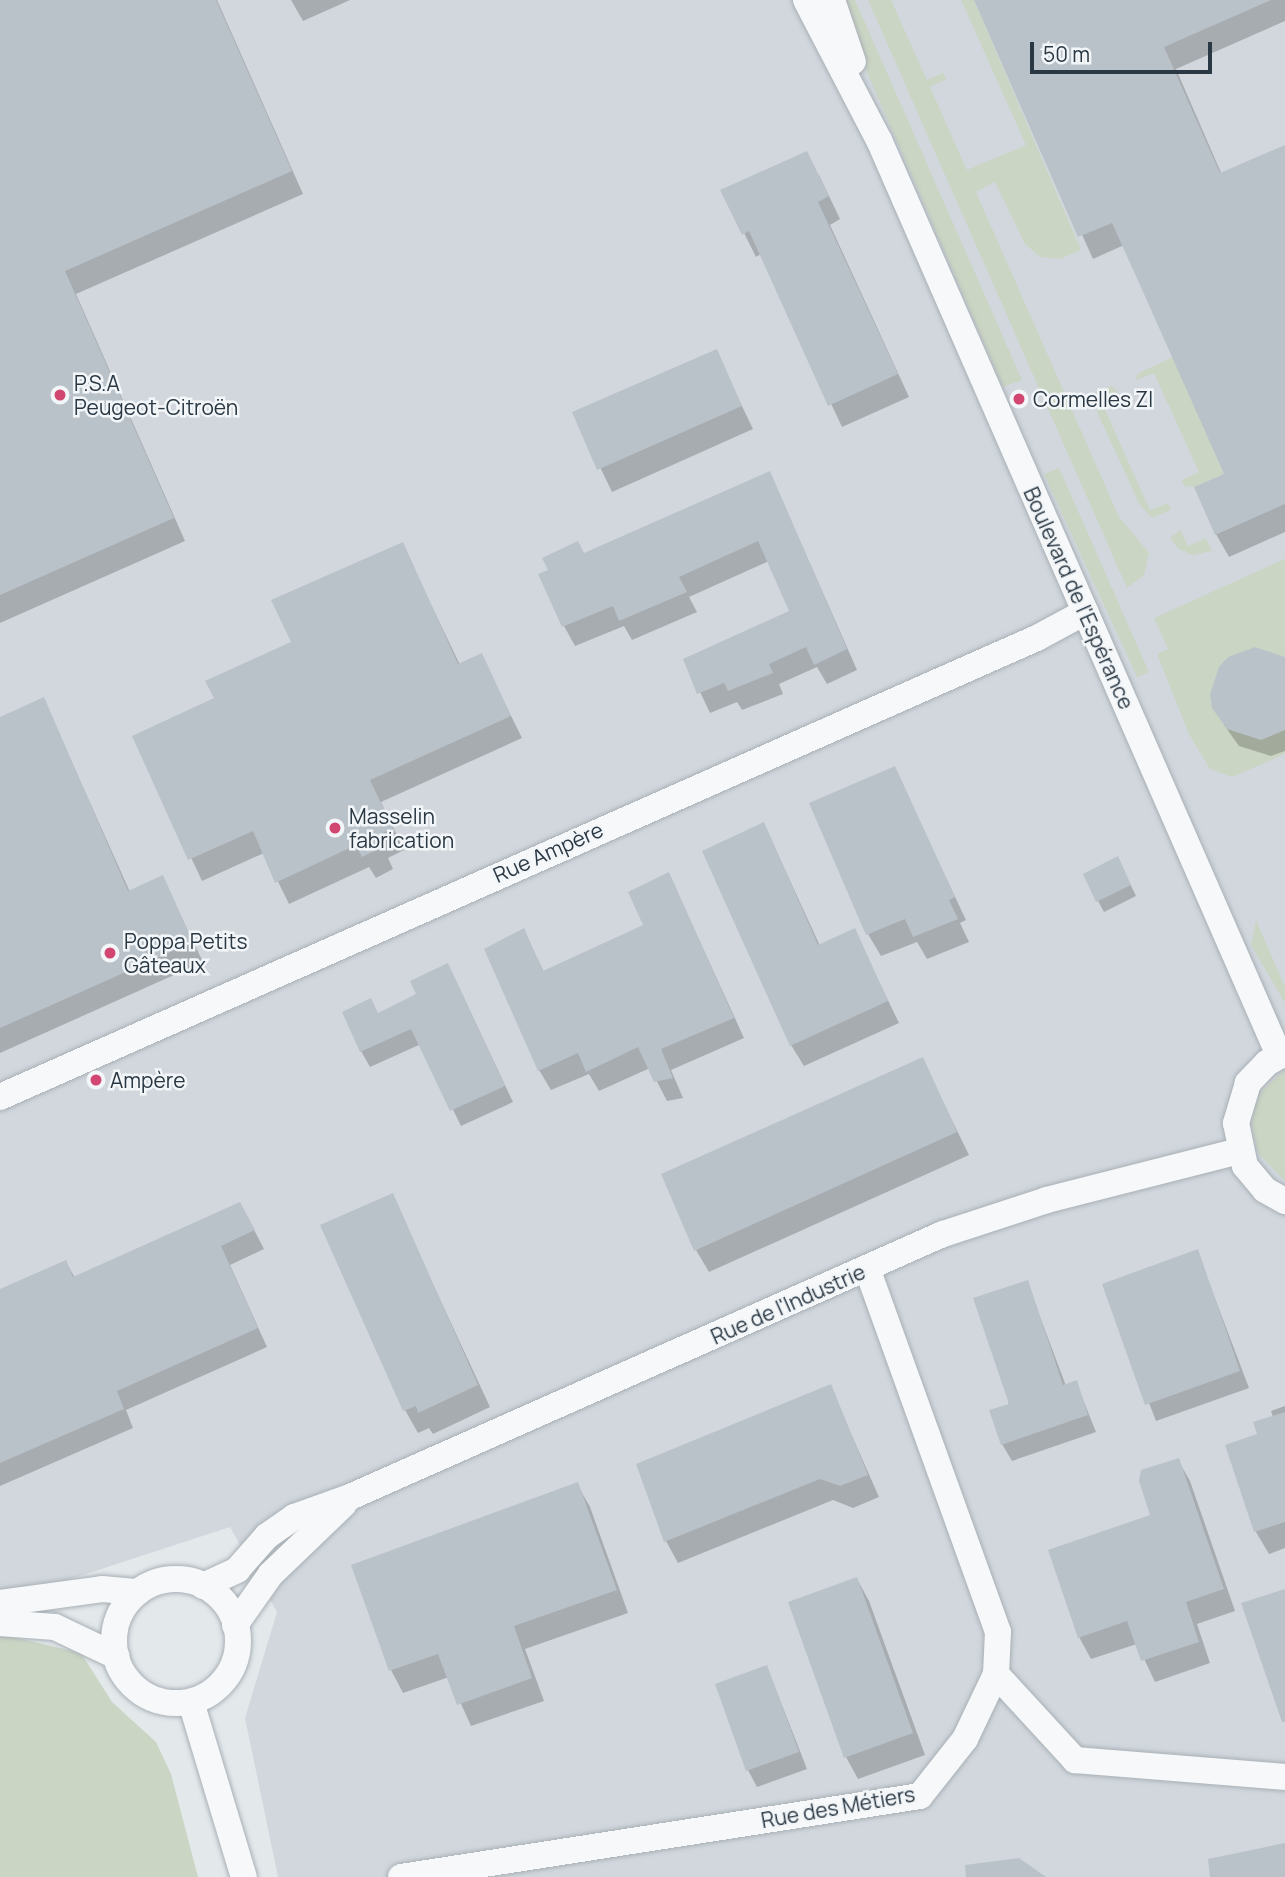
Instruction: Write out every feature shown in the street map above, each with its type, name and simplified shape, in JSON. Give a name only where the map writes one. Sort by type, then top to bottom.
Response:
[{"type":"street","name":"Boulevard de l'Espérance","points":[[806,0],[879,140],[1282,1054]]},
{"type":"street","name":"Boulevard de l'Espérance","points":[[832,0],[879,140]]},
{"type":"street","name":"Rue Ampère","points":[[5,1095],[1037,638],[1085,612]]},
{"type":"street","points":[[1282,1054],[1257,1072],[1242,1096],[1236,1123],[1239,1151],[1254,1179],[1285,1201]]},
{"type":"street","name":"Rue de l'Industrie","points":[[203,1586],[237,1570],[279,1525],[350,1497],[867,1269],[995,1216],[1239,1151]]},
{"type":"street","name":"Rue des Métiers","points":[[401,1877],[920,1796],[965,1739],[996,1674],[998,1632],[867,1269]]},
{"type":"street","name":"Rue de l'Industrie","points":[[235,1625],[271,1574],[350,1497]]},
{"type":"street","points":[[0,1603],[102,1589],[138,1592],[174,1579],[203,1586],[218,1596],[235,1625],[236,1656],[230,1670],[216,1688],[191,1702],[163,1702],[139,1691],[128,1681],[116,1656],[119,1617],[138,1592]]},
{"type":"street","points":[[0,1623],[75,1633],[116,1656]]},
{"type":"street","points":[[996,1674],[1075,1760],[1285,1777]]},
{"type":"street","points":[[191,1702],[244,1877]]},
{"type":"shaded area","points":[[0,0],[1285,0],[1285,1877],[278,1877],[245,1718],[277,1612],[230,1527],[0,1602]]},
{"type":"green space","points":[[841,0],[855,0],[1022,380],[1003,387],[866,70]]},
{"type":"green space","points":[[868,0],[891,0],[927,80],[943,73],[946,79],[930,87],[967,170],[1026,145],[961,0],[974,0],[1081,250],[1060,259],[1040,257],[1025,244],[995,182],[976,192],[1119,517],[1149,553],[1144,575],[1127,588]]},
{"type":"green space","points":[[1173,357],[1224,474],[1194,487],[1184,486],[1182,480],[1199,472],[1154,373],[1136,380],[1137,374]]},
{"type":"green space","points":[[1112,386],[1119,393],[1101,401],[1150,510],[1168,503],[1171,510],[1152,518],[1140,505],[1097,412],[1096,393]]},
{"type":"green space","points":[[1059,468],[1149,672],[1137,677],[1044,474]]},
{"type":"green space","points":[[1180,530],[1188,546],[1206,538],[1212,551],[1192,555],[1179,549],[1170,538]]},
{"type":"green space","points":[[1285,559],[1285,754],[1232,777],[1210,769],[1189,734],[1157,654],[1168,649],[1154,618]]},
{"type":"green space","points":[[1256,920],[1285,987],[1285,1003],[1251,945]]},
{"type":"green space","points":[[1285,1069],[1285,1181],[1258,1153],[1251,1123],[1259,1094]]},
{"type":"green space","points":[[0,1634],[81,1653],[112,1702],[156,1742],[171,1774],[198,1877],[0,1877]]},
{"type":"building","name":"P.S.A Peugeot-Citroën","points":[[0,0],[216,0],[292,171],[65,271],[174,518],[0,595]]},
{"type":"building","points":[[974,0],[1271,0],[1164,47],[1220,173],[1285,145],[1285,504],[1215,535],[1194,487],[1224,474],[1140,285],[1112,223],[1078,237]]},
{"type":"building","points":[[807,151],[829,196],[818,202],[898,374],[828,406],[749,231],[742,235],[720,190]]},
{"type":"building","points":[[717,349],[742,406],[597,470],[572,412]]},
{"type":"building","points":[[770,471],[847,649],[814,665],[806,647],[769,664],[773,673],[728,691],[724,683],[697,694],[683,659],[789,611],[758,541],[679,577],[687,592],[619,621],[613,606],[562,627],[538,574],[548,570],[542,558],[578,541],[584,553]]},
{"type":"building","points":[[403,542],[458,664],[482,653],[511,716],[370,780],[393,828],[377,836],[383,847],[362,857],[356,845],[275,883],[253,831],[188,860],[132,736],[214,698],[205,681],[291,642],[271,600]]},
{"type":"building","points":[[1255,647],[1285,657],[1285,730],[1261,740],[1227,729],[1212,708],[1210,694],[1219,667],[1228,657]]},
{"type":"building","points":[[44,697],[128,891],[163,875],[193,942],[0,1028],[0,717]]},
{"type":"building","points":[[895,766],[955,897],[949,900],[958,919],[913,937],[905,919],[866,935],[809,803]]},
{"type":"building","points":[[764,822],[818,945],[855,928],[888,1001],[790,1046],[702,851]]},
{"type":"building","points":[[1118,856],[1131,885],[1096,902],[1083,874]]},
{"type":"building","points":[[669,872],[734,1018],[661,1049],[673,1078],[654,1082],[638,1047],[586,1072],[578,1053],[538,1071],[484,949],[524,928],[543,971],[643,925],[628,892]]},
{"type":"building","points":[[448,963],[505,1086],[450,1111],[411,1029],[360,1052],[342,1012],[371,998],[378,1013],[416,994],[410,981]]},
{"type":"building","points":[[923,1057],[957,1132],[694,1251],[661,1174]]},
{"type":"building","points":[[393,1193],[478,1385],[418,1413],[416,1406],[403,1411],[320,1225]]},
{"type":"building","points":[[240,1202],[255,1230],[221,1246],[258,1328],[117,1391],[124,1409],[0,1463],[0,1289],[66,1260],[73,1277]]},
{"type":"building","points":[[1198,1249],[1240,1371],[1145,1405],[1102,1284]]},
{"type":"building","points":[[1028,1280],[1063,1385],[1077,1380],[1088,1415],[1001,1445],[989,1410],[1009,1404],[973,1298]]},
{"type":"building","points":[[831,1384],[868,1475],[840,1486],[820,1479],[664,1542],[636,1464]]},
{"type":"building","points":[[1285,1412],[1285,1522],[1254,1532],[1225,1445],[1257,1434],[1253,1422]]},
{"type":"building","points":[[1179,1458],[1224,1589],[1186,1602],[1199,1642],[1141,1661],[1127,1621],[1078,1638],[1048,1550],[1150,1515],[1139,1481],[1141,1470]]},
{"type":"building","points":[[578,1482],[617,1590],[514,1626],[532,1678],[457,1705],[438,1654],[389,1671],[351,1565]]},
{"type":"building","points":[[857,1577],[913,1733],[844,1758],[788,1602]]},
{"type":"building","points":[[1285,1589],[1285,1722],[1282,1722],[1241,1603]]},
{"type":"building","points":[[767,1665],[799,1752],[746,1771],[715,1684]]},
{"type":"building","points":[[1285,1843],[1285,1877],[1210,1877],[1208,1859]]},
{"type":"building","points":[[1019,1858],[1046,1877],[966,1877],[965,1865]]},
{"type":"place","name":"P.S.A Peugeot-Citroën","points":[[60,395]]},
{"type":"place","name":"Cormelles ZI","points":[[1019,399]]},
{"type":"place","name":"Masselin fabrication","points":[[335,828]]},
{"type":"place","name":"Poppa Petits Gâteaux","points":[[110,953]]},
{"type":"place","name":"Ampère","points":[[96,1080]]}]
